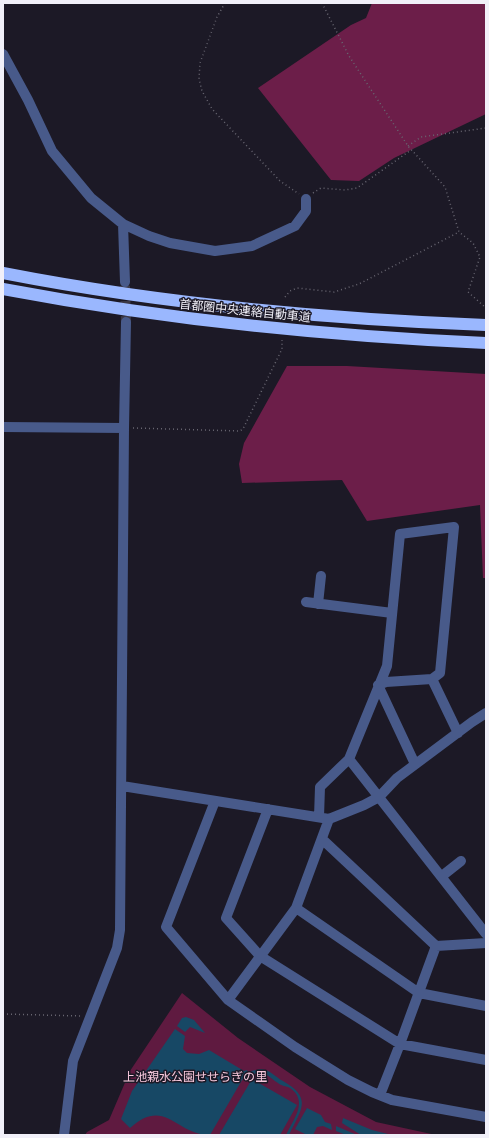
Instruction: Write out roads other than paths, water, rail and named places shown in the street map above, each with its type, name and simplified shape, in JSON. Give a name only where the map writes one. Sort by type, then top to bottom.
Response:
[{"type":"highway","name":"首都圏中央連絡自動車道","points":[[3,273],[83,288],[195,304],[313,315],[486,325]]},
{"type":"highway","name":"首都圏中央連絡自動車道","points":[[3,289],[167,317],[310,331],[486,343]]},
{"type":"street","points":[[3,54],[28,100],[52,151],[91,198],[123,224],[170,244],[215,251],[236,249],[252,246],[295,226],[306,211],[306,199]]},
{"type":"street","points":[[123,224],[125,282]]},
{"type":"street","points":[[64,1135],[72,1061],[117,948],[120,930],[126,322]]},
{"type":"street","points":[[3,427],[124,428]]},
{"type":"street","points":[[228,1000],[296,908],[322,839],[324,818],[320,787],[349,759],[378,685],[386,666],[400,534],[454,527],[440,673],[432,679],[386,682],[378,685]]},
{"type":"street","points":[[318,604],[321,576]]},
{"type":"street","points":[[306,602],[392,613]]},
{"type":"street","points":[[432,679],[458,733]]},
{"type":"street","points":[[378,685],[416,764]]},
{"type":"street","points":[[122,786],[324,818],[364,805],[379,797],[397,778],[486,713]]},
{"type":"street","points":[[349,759],[486,934]]},
{"type":"street","points":[[215,801],[166,927],[228,1000],[334,1071],[380,1095],[392,1100],[486,1116]]},
{"type":"street","points":[[268,809],[226,918],[260,956],[400,1044],[486,1060]]},
{"type":"street","points":[[322,839],[436,946],[486,943]]},
{"type":"street","points":[[442,876],[461,860]]},
{"type":"street","points":[[296,908],[419,993],[486,1006]]},
{"type":"street","points":[[380,1095],[436,946]]},
{"type":"water","points":[[186,1017],[194,1020],[205,1033],[190,1027],[185,1032],[177,1026],[182,1018]]},
{"type":"water","points":[[175,1029],[185,1036],[183,1049],[187,1053],[199,1054],[209,1050],[244,1071],[247,1070],[249,1074],[245,1075],[210,1135],[198,1133],[162,1116],[152,1116],[142,1119],[130,1128],[121,1119],[132,1091]]},
{"type":"water","points":[[261,1069],[270,1072],[292,1087],[301,1099],[302,1105],[300,1111],[289,1135],[286,1135],[298,1111],[299,1105],[296,1093],[267,1075],[253,1074],[251,1071]]},
{"type":"water","points":[[252,1079],[297,1105],[280,1135],[219,1135]]},
{"type":"water","points":[[307,1108],[321,1115],[325,1122],[331,1124],[332,1130],[323,1126],[317,1127],[313,1135],[307,1135],[295,1129]]},
{"type":"water","points":[[343,1118],[372,1130],[392,1135],[361,1135],[342,1123]]},
{"type":"water","points":[[336,1126],[357,1135],[346,1135],[336,1131]]},
{"type":"tunnel","points":[[125,286],[126,322]]},
{"type":"park label","name":"上池親水公園せせらぎの里","points":[[195,1077]]}]
